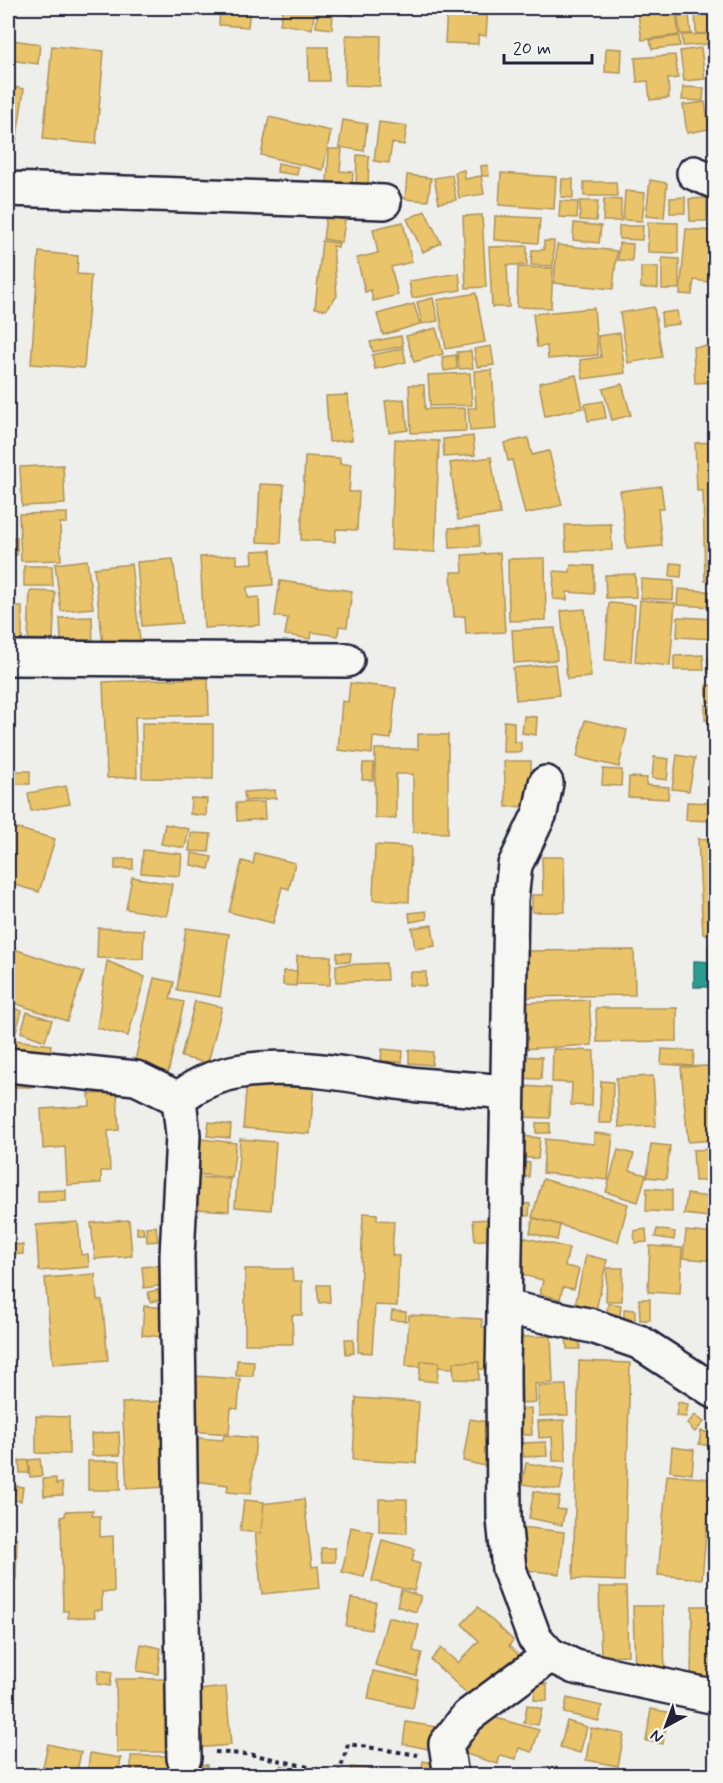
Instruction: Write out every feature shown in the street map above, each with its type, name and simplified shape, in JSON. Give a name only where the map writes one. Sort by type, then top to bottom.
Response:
[{"type":"street","points":[[8,189],[384,202]]},
{"type":"street","points":[[8,658],[347,660]]},
{"type":"street","points":[[546,783],[540,813],[515,865],[511,899],[504,1306],[504,1519],[509,1569],[534,1637],[550,1655],[575,1667],[716,1697]]},
{"type":"street","points":[[8,1065],[136,1078],[179,1099]]},
{"type":"street","points":[[179,1099],[192,1087],[228,1073],[269,1069],[329,1072],[419,1085],[507,1092]]},
{"type":"street","points":[[179,1099],[183,1135],[177,1256],[184,1758]]},
{"type":"street","points":[[504,1306],[592,1326],[639,1342],[716,1392]]},
{"type":"street","points":[[451,1768],[446,1744],[468,1716],[550,1655]]},
{"type":"path","points":[[184,1758],[181,1750],[255,1755],[339,1774],[348,1744],[451,1768]]},
{"type":"building: Homes","points":[[220,8],[250,8],[248,27],[219,25]]},
{"type":"building: Homes","points":[[283,8],[315,9],[312,29],[280,24]]},
{"type":"building: Homes","points":[[320,8],[355,8],[353,16]]},
{"type":"building: Homes","points":[[447,8],[488,8],[486,36],[478,35],[478,44],[445,43]]},
{"type":"building: Homes","points":[[637,8],[682,8],[683,13],[676,14],[679,35],[642,40]]},
{"type":"building: Homes","points":[[695,8],[716,8],[716,33],[696,34]]},
{"type":"building: Homes","points":[[318,11],[333,13],[332,29],[316,27]]},
{"type":"building: Homes","points":[[689,15],[691,34],[680,34],[678,16]]},
{"type":"building: Homes","points":[[708,34],[709,44],[683,46],[682,35]]},
{"type":"building: Homes","points":[[346,35],[381,36],[380,86],[345,85]]},
{"type":"building: Homes","points":[[679,36],[680,46],[652,49],[650,40]]},
{"type":"building: Homes","points":[[12,40],[40,44],[38,64],[10,60]]},
{"type":"building: Homes","points":[[52,46],[104,51],[96,144],[43,139]]},
{"type":"building: Homes","points":[[308,47],[328,47],[329,81],[309,81]]},
{"type":"building: Homes","points":[[606,48],[622,49],[621,73],[605,72]]},
{"type":"building: Homes","points":[[701,48],[705,79],[684,81],[680,51]]},
{"type":"building: Homes","points":[[675,55],[678,78],[668,79],[669,98],[650,100],[648,81],[637,82],[635,58]]},
{"type":"building: Homes","points":[[8,86],[24,89],[16,143],[8,142]]},
{"type":"building: Homes","points":[[683,87],[704,88],[703,101],[682,100]]},
{"type":"building: Homes","points":[[705,102],[709,129],[687,133],[683,105]]},
{"type":"building: Homes","points":[[269,117],[331,131],[323,170],[261,155]]},
{"type":"building: Homes","points":[[343,120],[367,124],[364,151],[339,147]]},
{"type":"building: Homes","points":[[379,122],[407,126],[404,145],[392,143],[389,163],[374,161]]},
{"type":"building: Homes","points":[[329,149],[342,149],[340,171],[353,172],[352,186],[327,184]]},
{"type":"building: Homes","points":[[357,155],[369,156],[368,188],[356,188]]},
{"type":"building: Homes","points":[[278,163],[298,167],[297,175],[277,172]]},
{"type":"building: Homes","points":[[488,165],[489,176],[482,176],[481,166]]},
{"type":"building: Homes","points":[[464,170],[465,179],[481,176],[484,194],[459,198],[455,172]]},
{"type":"building: Homes","points":[[501,173],[556,177],[554,209],[499,205]]},
{"type":"building: Homes","points":[[407,175],[431,178],[428,201],[405,199]]},
{"type":"building: Homes","points":[[452,175],[456,200],[439,203],[434,178]]},
{"type":"building: Homes","points":[[562,179],[573,179],[573,198],[561,197]]},
{"type":"building: Homes","points":[[650,180],[667,183],[664,218],[646,216]]},
{"type":"building: Homes","points":[[584,182],[616,182],[617,196],[584,196]]},
{"type":"building: Homes","points":[[625,191],[645,193],[642,221],[623,220]]},
{"type":"building: Homes","points":[[685,197],[685,213],[670,213],[670,198]]},
{"type":"building: Homes","points":[[707,198],[707,221],[690,221],[689,199]]},
{"type":"building: Homes","points":[[604,199],[621,200],[621,221],[603,221]]},
{"type":"building: Homes","points":[[560,201],[578,202],[577,218],[559,217]]},
{"type":"building: Homes","points":[[580,201],[598,201],[596,221],[580,220]]},
{"type":"building: Homes","points":[[425,211],[441,243],[423,252],[407,219]]},
{"type":"building: Homes","points":[[482,215],[486,287],[466,288],[463,216]]},
{"type":"building: Homes","points":[[495,216],[540,218],[538,243],[494,240]]},
{"type":"building: Homes","points":[[326,217],[345,220],[342,242],[323,239]]},
{"type":"building: Homes","points":[[403,222],[412,262],[391,267],[398,295],[373,301],[371,290],[365,292],[357,258],[378,253],[373,229]]},
{"type":"building: Homes","points":[[648,222],[678,223],[678,253],[648,252]]},
{"type":"building: Homes","points":[[574,223],[601,226],[599,243],[573,240]]},
{"type":"building: Homes","points":[[619,226],[643,226],[642,240],[619,239]]},
{"type":"building: Homes","points":[[686,229],[713,231],[708,282],[694,280],[692,295],[680,294]]},
{"type":"building: Homes","points":[[322,241],[339,243],[338,247],[333,246],[337,296],[326,310],[315,308]]},
{"type":"building: Homes","points":[[544,241],[554,241],[553,266],[531,265],[532,250],[544,250]]},
{"type":"building: Homes","points":[[619,243],[633,244],[632,261],[618,260]]},
{"type":"building: Homes","points":[[557,245],[617,251],[613,289],[554,283]]},
{"type":"building: Homes","points":[[527,246],[527,265],[507,265],[509,307],[492,307],[489,247]]},
{"type":"building: Homes","points":[[39,252],[78,256],[77,274],[91,275],[84,368],[31,364]]},
{"type":"building: Homes","points":[[662,258],[679,259],[679,289],[662,289]]},
{"type":"building: Homes","points":[[518,267],[553,268],[551,308],[517,307]]},
{"type":"building: Homes","points":[[641,267],[658,267],[658,288],[641,288]]},
{"type":"building: Homes","points":[[459,273],[461,290],[412,298],[409,281]]},
{"type":"building: Homes","points":[[476,293],[485,342],[446,349],[437,300]]},
{"type":"building: Homes","points":[[433,298],[438,321],[422,324],[417,302]]},
{"type":"building: Homes","points":[[414,304],[420,324],[383,335],[377,314]]},
{"type":"building: Homes","points":[[654,307],[662,357],[628,363],[620,313]]},
{"type":"building: Homes","points":[[594,308],[598,355],[548,359],[547,346],[537,347],[533,314]]},
{"type":"building: Homes","points":[[677,311],[679,324],[662,326],[661,313]]},
{"type":"building: Homes","points":[[436,328],[443,354],[414,362],[406,336]]},
{"type":"building: Homes","points":[[620,333],[625,373],[583,379],[580,360],[601,357],[598,336]]},
{"type":"building: Homes","points":[[401,336],[403,346],[373,352],[370,342]]},
{"type":"building: Homes","points":[[491,346],[494,365],[477,367],[474,349]]},
{"type":"building: Homes","points":[[716,346],[716,382],[695,383],[693,347]]},
{"type":"building: Homes","points":[[403,348],[406,362],[375,369],[372,355]]},
{"type":"building: Homes","points":[[471,351],[473,368],[459,369],[457,352]]},
{"type":"building: Homes","points":[[456,355],[457,369],[444,371],[442,357]]},
{"type":"building: Homes","points":[[492,370],[496,429],[470,431],[468,408],[476,408],[474,371]]},
{"type":"building: Homes","points":[[470,373],[472,405],[430,406],[428,375]]},
{"type":"building: Homes","points":[[576,375],[583,408],[545,416],[539,383]]},
{"type":"building: Homes","points":[[622,384],[631,415],[612,420],[603,389]]},
{"type":"building: Homes","points":[[409,385],[424,385],[425,409],[465,408],[466,431],[411,433]]},
{"type":"building: Homes","points":[[348,395],[352,440],[329,442],[326,396]]},
{"type":"building: Homes","points":[[404,399],[408,430],[389,433],[385,401]]},
{"type":"building: Homes","points":[[603,401],[606,418],[588,421],[585,404]]},
{"type":"building: Homes","points":[[473,436],[475,455],[444,457],[443,439]]},
{"type":"building: Homes","points":[[528,438],[532,455],[549,451],[562,505],[525,514],[512,460],[508,461],[504,443]]},
{"type":"building: Homes","points":[[395,439],[439,441],[435,552],[391,550]]},
{"type":"building: Homes","points":[[716,442],[716,581],[705,581],[703,491],[697,491],[695,443]]},
{"type":"building: Homes","points":[[305,456],[340,458],[340,464],[351,464],[349,492],[359,492],[357,530],[336,529],[335,542],[301,540]]},
{"type":"building: Homes","points":[[491,457],[500,514],[458,520],[450,463]]},
{"type":"building: Homes","points":[[63,465],[65,504],[22,506],[20,467]]},
{"type":"building: Homes","points":[[260,484],[284,485],[281,543],[257,542]]},
{"type":"building: Homes","points":[[661,486],[664,509],[658,509],[662,546],[627,549],[620,491]]},
{"type":"building: Homes","points":[[67,513],[67,523],[60,523],[61,560],[21,561],[19,514]]},
{"type":"building: Homes","points":[[611,524],[612,550],[566,551],[565,525]]},
{"type":"building: Homes","points":[[479,527],[480,546],[450,548],[449,528]]},
{"type":"building: Homes","points":[[8,537],[17,537],[17,555],[8,555]]},
{"type":"building: Homes","points":[[271,550],[273,585],[247,587],[248,598],[259,597],[260,625],[204,628],[200,557],[237,555],[237,564],[253,563],[252,551]]},
{"type":"building: Homes","points":[[500,553],[505,632],[466,634],[465,616],[454,617],[451,572],[463,572],[462,555]]},
{"type":"building: Homes","points":[[545,558],[546,620],[509,621],[508,559]]},
{"type":"building: Homes","points":[[173,559],[182,623],[142,626],[137,562]]},
{"type":"building: Homes","points":[[87,560],[93,608],[61,611],[55,564]]},
{"type":"building: Homes","points":[[671,563],[682,564],[681,577],[670,576]]},
{"type":"building: Homes","points":[[131,564],[140,641],[103,645],[94,568]]},
{"type":"building: Homes","points":[[571,565],[594,566],[594,594],[567,592],[567,600],[553,599],[554,571],[570,572]]},
{"type":"building: Homes","points":[[24,566],[52,566],[53,586],[24,586]]},
{"type":"building: Homes","points":[[8,568],[11,568],[14,601],[8,601]]},
{"type":"building: Homes","points":[[635,574],[636,597],[606,598],[605,575]]},
{"type":"building: Homes","points":[[641,579],[674,581],[673,600],[641,598]]},
{"type":"building: Homes","points":[[280,581],[352,591],[347,627],[339,626],[338,636],[312,632],[311,639],[285,635],[288,618],[275,616]]},
{"type":"building: Homes","points":[[678,589],[716,592],[716,607],[677,605]]},
{"type":"building: Homes","points":[[30,591],[55,592],[53,640],[28,639]]},
{"type":"building: Homes","points":[[640,600],[675,603],[670,666],[635,662]]},
{"type":"building: Homes","points":[[609,603],[635,605],[631,662],[605,660]]},
{"type":"building: Homes","points":[[8,607],[22,607],[22,649],[8,649]]},
{"type":"building: Homes","points":[[585,609],[591,677],[567,679],[561,611]]},
{"type":"building: Homes","points":[[92,617],[93,645],[75,645],[75,641],[61,642],[60,618]]},
{"type":"building: Homes","points":[[678,617],[716,619],[716,639],[677,637]]},
{"type":"building: Homes","points":[[555,628],[557,660],[514,663],[512,630]]},
{"type":"building: Homes","points":[[703,655],[704,670],[674,670],[674,656]]},
{"type":"building: Homes","points":[[708,658],[716,658],[716,673],[708,673]]},
{"type":"building: Homes","points":[[555,664],[559,695],[516,700],[513,668]]},
{"type":"building: Homes","points":[[208,678],[209,715],[135,717],[137,777],[107,778],[103,682]]},
{"type":"building: Homes","points":[[350,683],[396,688],[391,739],[373,737],[372,754],[338,750],[342,701],[348,702]]},
{"type":"building: Homes","points":[[706,685],[716,685],[716,702],[707,702]]},
{"type":"building: Homes","points":[[705,705],[716,706],[716,720],[705,720]]},
{"type":"building: Homes","points":[[524,716],[537,717],[536,735],[522,733]]},
{"type":"building: Homes","points":[[585,720],[627,730],[619,767],[577,757]]},
{"type":"building: Homes","points":[[504,721],[514,722],[514,742],[521,742],[521,752],[503,752]]},
{"type":"building: Homes","points":[[142,723],[213,724],[213,779],[142,778]]},
{"type":"building: Homes","points":[[418,734],[448,735],[448,833],[413,832],[413,774],[396,774],[396,819],[375,818],[375,749],[418,749]]},
{"type":"building: Homes","points":[[677,755],[695,758],[689,791],[672,789]]},
{"type":"building: Homes","points":[[654,757],[669,759],[667,780],[652,778]]},
{"type":"building: Homes","points":[[710,760],[716,761],[716,780],[709,780]]},
{"type":"building: Homes","points":[[504,761],[531,761],[531,776],[540,775],[533,806],[506,807]]},
{"type":"building: Homes","points":[[363,763],[374,763],[373,780],[362,780]]},
{"type":"building: Homes","points":[[603,769],[622,770],[621,786],[602,785]]},
{"type":"building: Homes","points":[[13,771],[30,771],[30,784],[13,784]]},
{"type":"building: Homes","points":[[629,777],[647,778],[646,785],[669,787],[668,799],[628,797]]},
{"type":"building: Homes","points":[[66,786],[70,804],[31,811],[28,793]]},
{"type":"building: Homes","points":[[275,790],[276,798],[245,801],[244,792]]},
{"type":"building: Homes","points":[[191,798],[207,799],[206,816],[190,814]]},
{"type":"building: Homes","points":[[264,802],[265,819],[237,821],[236,803]]},
{"type":"building: Homes","points":[[687,802],[716,803],[716,821],[686,820]]},
{"type":"building: Homes","points":[[165,824],[189,829],[185,848],[161,844]]},
{"type":"building: Homes","points":[[8,826],[55,839],[39,892],[8,883]]},
{"type":"building: Homes","points":[[191,833],[211,834],[209,852],[189,851]]},
{"type":"building: Homes","points":[[716,838],[716,934],[703,934],[698,839]]},
{"type":"building: Homes","points":[[375,845],[411,847],[409,902],[373,900]]},
{"type":"building: Homes","points":[[143,850],[182,854],[180,876],[141,873]]},
{"type":"building: Homes","points":[[192,853],[212,857],[209,869],[191,865]]},
{"type":"building: Homes","points":[[255,853],[295,863],[289,889],[282,887],[273,923],[229,912],[242,861],[253,864]]},
{"type":"building: Homes","points":[[542,857],[564,857],[565,912],[532,912],[532,895],[543,895]]},
{"type":"building: Homes","points":[[115,859],[133,859],[133,869],[115,869]]},
{"type":"building: Homes","points":[[132,877],[172,884],[167,916],[126,909]]},
{"type":"building: Homes","points":[[426,911],[427,919],[410,922],[409,913]]},
{"type":"building: Homes","points":[[432,925],[435,946],[415,949],[412,928]]},
{"type":"building: Homes","points":[[98,928],[144,930],[143,959],[97,958]]},
{"type":"building: Homes","points":[[186,928],[229,934],[220,997],[177,990]]},
{"type":"building: Homes","points":[[708,946],[716,946],[716,958],[708,958]]},
{"type":"building: Homes","points":[[11,948],[84,972],[67,1021],[8,1001],[8,958]]},
{"type":"building: Homes","points":[[634,950],[635,995],[523,997],[522,951]]},
{"type":"building: Homes","points":[[337,953],[351,953],[350,962],[337,961]]},
{"type":"building: Homes","points":[[297,956],[331,956],[330,985],[296,984]]},
{"type":"building: Homes","points":[[107,961],[145,977],[128,1036],[97,1028]]},
{"type":"building: Homes","points":[[386,963],[387,980],[336,982],[336,965]]},
{"type":"building: Homes","points":[[283,971],[297,971],[296,986],[283,985]]},
{"type":"building: Homes","points":[[410,972],[426,972],[426,986],[409,985]]},
{"type":"building: Homes","points":[[154,978],[174,982],[170,999],[184,1002],[167,1078],[133,1069]]},
{"type":"building: Homes","points":[[589,1000],[592,1045],[521,1049],[518,1003]]},
{"type":"building: Homes","points":[[195,1001],[222,1007],[208,1063],[181,1057]]},
{"type":"building: Homes","points":[[8,1006],[22,1011],[14,1038],[8,1036]]},
{"type":"building: Homes","points":[[596,1008],[677,1008],[677,1041],[597,1042]]},
{"type":"building: Homes","points":[[27,1012],[52,1020],[45,1041],[21,1032]]},
{"type":"building: Homes","points":[[8,1039],[51,1045],[49,1061],[8,1056]]},
{"type":"building: Homes","points":[[382,1049],[403,1051],[402,1062],[381,1061]]},
{"type":"building: Homes","points":[[553,1049],[594,1051],[592,1106],[571,1105],[572,1083],[552,1082]]},
{"type":"building: Homes","points":[[662,1049],[694,1051],[693,1066],[661,1064]]},
{"type":"building: Homes","points":[[409,1050],[433,1052],[432,1065],[409,1063]]},
{"type":"building: Homes","points":[[515,1056],[542,1057],[541,1079],[514,1078]]},
{"type":"building: Homes","points":[[708,1066],[712,1110],[716,1110],[716,1140],[688,1142],[681,1067]]},
{"type":"building: Homes","points":[[653,1076],[656,1126],[619,1127],[616,1078]]},
{"type":"building: Homes","points":[[9,1079],[34,1079],[34,1087],[10,1087]]},
{"type":"building: Homes","points":[[247,1080],[314,1086],[310,1134],[243,1128]]},
{"type":"building: Homes","points":[[601,1081],[613,1082],[612,1123],[599,1123]]},
{"type":"building: Homes","points":[[522,1086],[551,1088],[550,1118],[520,1117]]},
{"type":"building: Homes","points":[[117,1093],[119,1130],[108,1131],[110,1171],[101,1171],[101,1183],[67,1185],[65,1147],[43,1149],[41,1109],[90,1106],[89,1094]]},
{"type":"building: Homes","points":[[209,1122],[231,1125],[230,1138],[207,1136]]},
{"type":"building: Homes","points":[[536,1123],[550,1123],[550,1133],[536,1133]]},
{"type":"building: Homes","points":[[594,1133],[613,1135],[608,1180],[543,1173],[545,1139],[594,1144]]},
{"type":"building: Homes","points":[[523,1136],[540,1138],[538,1159],[521,1157]]},
{"type":"building: Homes","points":[[201,1139],[236,1143],[232,1178],[197,1174]]},
{"type":"building: Homes","points":[[240,1139],[276,1142],[271,1210],[235,1207]]},
{"type":"building: Homes","points":[[651,1144],[670,1146],[666,1179],[647,1177]]},
{"type":"building: Homes","points":[[716,1149],[716,1180],[695,1181],[693,1150]]},
{"type":"building: Homes","points":[[618,1150],[634,1154],[629,1170],[646,1175],[638,1202],[606,1192]]},
{"type":"building: Homes","points":[[517,1162],[530,1163],[529,1177],[516,1176]]},
{"type":"building: Homes","points":[[197,1177],[230,1179],[229,1211],[196,1209]]},
{"type":"building: Homes","points":[[543,1179],[628,1204],[618,1242],[532,1217]]},
{"type":"building: Homes","points":[[647,1188],[672,1190],[672,1212],[646,1211]]},
{"type":"building: Homes","points":[[66,1190],[66,1201],[38,1202],[38,1191]]},
{"type":"building: Homes","points":[[687,1194],[716,1198],[716,1218],[684,1214]]},
{"type":"building: Homes","points":[[517,1203],[530,1204],[529,1216],[517,1215]]},
{"type":"building: Homes","points":[[363,1213],[377,1214],[377,1220],[394,1221],[392,1255],[399,1256],[397,1306],[375,1305],[372,1353],[358,1352]]},
{"type":"building: Homes","points":[[533,1218],[560,1225],[557,1240],[530,1233]]},
{"type":"building: Homes","points":[[491,1219],[493,1239],[475,1241],[473,1220]]},
{"type":"building: Homes","points":[[129,1220],[132,1256],[95,1259],[91,1223]]},
{"type":"building: Homes","points":[[78,1222],[81,1255],[88,1254],[89,1267],[39,1271],[36,1225]]},
{"type":"building: Homes","points":[[156,1226],[158,1241],[147,1242],[146,1227]]},
{"type":"building: Homes","points":[[137,1227],[143,1227],[144,1234],[137,1234]]},
{"type":"building: Homes","points":[[646,1229],[647,1242],[635,1243],[634,1231]]},
{"type":"building: Homes","points":[[657,1229],[675,1232],[674,1240],[655,1237]]},
{"type":"building: Homes","points":[[686,1231],[716,1234],[716,1261],[683,1258]]},
{"type":"building: Homes","points":[[522,1237],[569,1248],[565,1266],[579,1269],[574,1289],[563,1287],[560,1299],[540,1294],[543,1280],[514,1273]]},
{"type":"building: Homes","points":[[12,1244],[23,1245],[23,1254],[12,1254]]},
{"type":"building: Homes","points":[[650,1246],[682,1248],[680,1294],[648,1292]]},
{"type":"building: Homes","points":[[586,1255],[607,1260],[595,1315],[574,1310]]},
{"type":"building: Homes","points":[[162,1265],[165,1285],[144,1288],[142,1267]]},
{"type":"building: Homes","points":[[607,1268],[623,1268],[622,1301],[606,1301]]},
{"type":"building: Homes","points":[[245,1269],[292,1269],[293,1281],[302,1281],[302,1315],[292,1315],[293,1344],[245,1344]]},
{"type":"building: Homes","points":[[95,1274],[97,1300],[102,1300],[108,1360],[53,1364],[45,1278]]},
{"type":"building: Homes","points":[[317,1285],[329,1285],[330,1302],[319,1303]]},
{"type":"building: Homes","points":[[158,1290],[160,1300],[150,1302],[148,1292]]},
{"type":"building: Homes","points":[[639,1299],[650,1299],[650,1320],[640,1320]]},
{"type":"building: Homes","points":[[608,1303],[621,1305],[619,1325],[606,1323]]},
{"type":"building: Homes","points":[[144,1306],[166,1308],[164,1337],[142,1335]]},
{"type":"building: Homes","points":[[624,1309],[635,1310],[635,1322],[624,1321]]},
{"type":"building: Homes","points":[[392,1311],[406,1312],[406,1321],[391,1320]]},
{"type":"building: Homes","points":[[409,1315],[482,1319],[482,1327],[502,1328],[501,1370],[406,1366]]},
{"type":"building: Homes","points":[[566,1332],[579,1332],[580,1349],[567,1349]]},
{"type":"building: Homes","points":[[551,1336],[553,1383],[535,1384],[536,1402],[522,1403],[519,1337]]},
{"type":"building: Homes","points":[[345,1339],[353,1339],[354,1353],[346,1354]]},
{"type":"building: Homes","points":[[237,1360],[254,1361],[253,1376],[236,1376]]},
{"type":"building: Homes","points":[[421,1361],[439,1362],[437,1382],[419,1380]]},
{"type":"building: Homes","points":[[579,1361],[630,1363],[624,1581],[573,1579]]},
{"type":"building: Homes","points":[[453,1362],[479,1362],[479,1380],[454,1379]]},
{"type":"building: Homes","points":[[194,1376],[240,1379],[238,1409],[231,1408],[229,1434],[190,1431]]},
{"type":"building: Homes","points":[[566,1385],[568,1415],[539,1416],[538,1386]]},
{"type":"building: Homes","points":[[356,1398],[419,1402],[416,1463],[353,1460]]},
{"type":"building: Homes","points":[[165,1401],[169,1487],[127,1489],[122,1403]]},
{"type":"building: Homes","points":[[678,1402],[688,1404],[686,1417],[676,1416]]},
{"type":"building: Homes","points":[[531,1408],[532,1435],[521,1435],[520,1409]]},
{"type":"building: Homes","points":[[695,1415],[704,1422],[695,1432],[687,1424]]},
{"type":"building: Homes","points":[[36,1416],[69,1417],[69,1454],[36,1453]]},
{"type":"building: Homes","points":[[470,1419],[493,1423],[485,1466],[463,1461]]},
{"type":"building: Homes","points":[[564,1420],[566,1461],[553,1461],[552,1437],[539,1438],[538,1421]]},
{"type":"building: Homes","points":[[701,1431],[716,1434],[716,1447],[699,1444]]},
{"type":"building: Homes","points":[[119,1432],[120,1455],[92,1456],[91,1434]]},
{"type":"building: Homes","points":[[224,1435],[256,1438],[251,1494],[227,1492],[228,1485],[194,1481],[198,1438],[223,1440]]},
{"type":"building: Homes","points":[[546,1442],[547,1456],[523,1457],[522,1443]]},
{"type":"building: Homes","points":[[672,1447],[694,1450],[692,1474],[670,1471]]},
{"type":"building: Homes","points":[[40,1459],[42,1476],[30,1477],[28,1460]]},
{"type":"building: Homes","points":[[28,1460],[29,1473],[20,1473],[19,1461]]},
{"type":"building: Homes","points":[[88,1461],[120,1461],[120,1490],[88,1490]]},
{"type":"building: Homes","points":[[526,1463],[564,1469],[560,1490],[522,1484]]},
{"type":"building: Homes","points":[[667,1475],[711,1479],[702,1579],[658,1575]]},
{"type":"building: Homes","points":[[56,1478],[56,1484],[62,1483],[63,1495],[44,1496],[43,1479]]},
{"type":"building: Homes","points":[[16,1486],[23,1487],[21,1501],[14,1500]]},
{"type":"building: Homes","points":[[534,1491],[560,1497],[557,1509],[565,1510],[562,1525],[529,1518]]},
{"type":"building: Homes","points":[[304,1499],[312,1567],[318,1566],[320,1588],[262,1594],[252,1505]]},
{"type":"building: Homes","points":[[379,1499],[407,1499],[407,1533],[379,1532]]},
{"type":"building: Homes","points":[[244,1500],[264,1502],[261,1533],[240,1531]]},
{"type":"building: Homes","points":[[93,1510],[92,1516],[100,1516],[100,1537],[113,1536],[114,1592],[102,1592],[102,1610],[94,1610],[95,1617],[68,1618],[68,1611],[63,1611],[61,1517],[65,1516],[66,1511]]},
{"type":"building: Homes","points":[[351,1527],[373,1532],[364,1577],[342,1572]]},
{"type":"building: Homes","points":[[521,1527],[564,1532],[560,1574],[517,1569]]},
{"type":"building: Homes","points":[[8,1538],[17,1538],[16,1579],[8,1579]]},
{"type":"building: Homes","points":[[382,1540],[415,1549],[412,1561],[420,1564],[414,1591],[372,1581]]},
{"type":"building: Homes","points":[[321,1548],[335,1548],[335,1562],[322,1562]]},
{"type":"building: Homes","points":[[599,1587],[626,1587],[628,1655],[601,1656]]},
{"type":"building: Homes","points":[[401,1590],[421,1596],[416,1612],[397,1606]]},
{"type":"building: Homes","points":[[351,1598],[376,1602],[371,1630],[346,1626]]},
{"type":"building: Homes","points":[[633,1606],[663,1606],[665,1672],[635,1672]]},
{"type":"building: Homes","points":[[692,1606],[715,1606],[714,1688],[691,1688]]},
{"type":"building: Homes","points":[[478,1607],[513,1640],[509,1646],[520,1656],[477,1703],[431,1660],[441,1648],[458,1663],[479,1641],[462,1624]]},
{"type":"building: Homes","points":[[388,1617],[419,1625],[413,1651],[422,1653],[416,1676],[375,1665]]},
{"type":"building: Homes","points":[[141,1644],[161,1648],[158,1674],[137,1671]]},
{"type":"building: Homes","points":[[98,1670],[112,1672],[110,1686],[97,1684]]},
{"type":"building: Homes","points":[[373,1671],[418,1680],[413,1708],[368,1699]]},
{"type":"building: Homes","points":[[116,1679],[168,1679],[169,1752],[117,1752]]},
{"type":"building: Homes","points":[[535,1684],[547,1684],[547,1701],[534,1700]]},
{"type":"building: Homes","points":[[226,1687],[231,1745],[195,1748],[189,1691]]},
{"type":"building: Homes","points":[[567,1698],[602,1706],[599,1721],[564,1713]]},
{"type":"building: Homes","points":[[527,1705],[542,1709],[538,1725],[524,1723]]},
{"type":"building: Homes","points":[[651,1709],[668,1712],[663,1744],[646,1741]]},
{"type":"building: Homes","points":[[478,1713],[539,1730],[532,1752],[519,1748],[516,1759],[500,1755],[498,1764],[466,1754]]},
{"type":"building: Homes","points":[[567,1721],[587,1727],[580,1753],[560,1747]]},
{"type":"building: Homes","points":[[406,1722],[437,1727],[434,1750],[403,1744]]},
{"type":"building: Homes","points":[[591,1728],[624,1734],[618,1766],[586,1760]]},
{"type":"building: Homes","points":[[48,1744],[81,1752],[76,1776],[41,1776]]},
{"type":"building: Homes","points":[[90,1753],[121,1758],[118,1776],[87,1775]]},
{"type":"building: Homes","points":[[131,1756],[169,1756],[169,1776],[131,1776]]},
{"type":"building: Homes","points":[[423,1761],[440,1764],[438,1776],[421,1776]]},
{"type":"building: Homes","points":[[173,1762],[207,1765],[206,1776],[172,1776]]},
{"type":"building: Homes","points":[[281,1765],[307,1776],[277,1776]]},
{"type":"building: Homes","points":[[351,1767],[375,1770],[374,1776],[350,1776]]},
{"type":"building: Schools","points":[[694,961],[716,962],[716,1033],[715,987],[694,987]]}]
